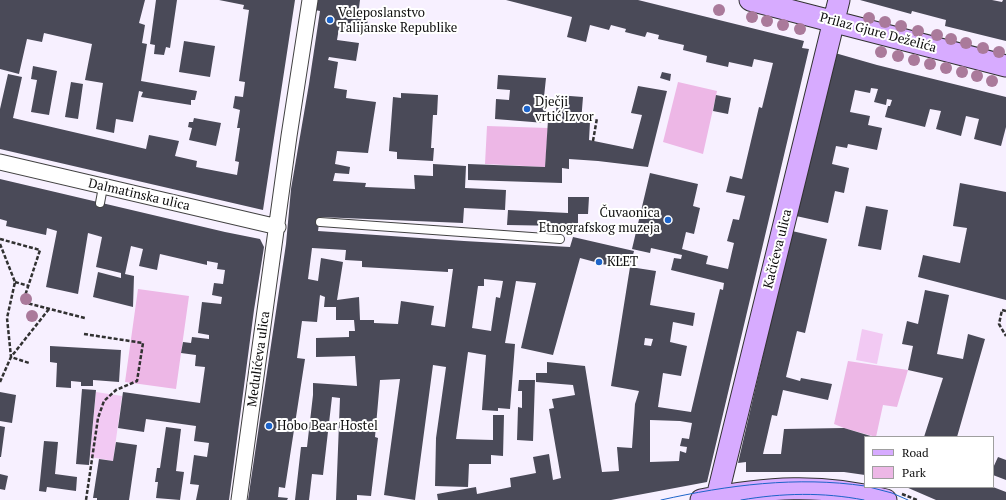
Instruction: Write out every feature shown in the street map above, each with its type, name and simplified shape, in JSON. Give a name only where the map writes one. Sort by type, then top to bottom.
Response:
[{"type":"street","name":"Medulićeva ulica","points":[[239,500],[281,222],[290,136],[310,0]]},
{"type":"street","name":"Prilaz Gjure Deželića","points":[[750,0],[1006,66]]},
{"type":"street","name":"Kačićeva ulica","points":[[709,498],[839,0]]},
{"type":"street","name":"Dalmatinska ulica","points":[[0,162],[103,187],[281,222]]},
{"type":"street","points":[[709,498],[754,491],[785,488],[807,488],[837,490],[886,500]]},
{"type":"lane","points":[[100,203],[103,187]]},
{"type":"lane","points":[[320,222],[560,238]]},
{"type":"path","points":[[593,141],[597,118]]},
{"type":"path","points":[[0,239],[40,250],[24,302],[85,318]]},
{"type":"path","points":[[0,244],[15,282],[7,318],[11,357]]},
{"type":"path","points":[[15,282],[29,286]]},
{"type":"path","points":[[0,382],[11,357],[49,308]]},
{"type":"path","points":[[1006,311],[1002,310],[999,324],[1006,336]]},
{"type":"path","points":[[84,334],[143,343],[137,380],[116,390],[104,401],[98,418],[86,500]]},
{"type":"path","points":[[11,357],[29,362]]},
{"type":"green space","points":[[678,82],[717,91],[703,154],[663,142]]},
{"type":"green space","points":[[487,126],[548,128],[545,167],[485,164]]},
{"type":"green space","points":[[138,289],[189,296],[176,389],[125,382]]},
{"type":"green space","points":[[848,361],[908,370],[897,407],[883,405],[876,436],[834,424]]},
{"type":"shaded area","points":[[862,329],[883,334],[877,364],[856,360]]},
{"type":"shaded area","points":[[96,392],[122,396],[113,461],[90,457]]},
{"type":"building","points":[[0,0],[145,0],[139,23],[145,25],[142,43],[147,44],[141,81],[197,91],[195,100],[191,100],[191,105],[141,97],[143,92],[139,91],[133,122],[116,119],[114,133],[96,129],[103,83],[85,80],[92,44],[44,33],[42,42],[27,39],[19,74],[0,69]]},
{"type":"building","points":[[156,0],[177,0],[170,48],[166,47],[164,55],[154,54],[155,45],[150,44]]},
{"type":"building","points":[[219,0],[295,0],[263,210],[0,149],[0,109],[8,74],[22,77],[13,118],[146,149],[149,135],[179,141],[175,156],[197,161],[196,167],[237,175],[239,162],[235,161],[240,128],[237,128],[240,110],[233,108],[235,96],[243,97],[245,82],[239,81],[249,10],[243,9],[244,5]]},
{"type":"building","points":[[316,0],[360,0],[358,16],[368,16],[367,27],[353,25],[352,30],[339,28],[337,40],[359,43],[356,61],[329,57],[328,60],[338,62],[334,88],[347,90],[346,98],[376,102],[368,153],[337,151],[335,164],[350,167],[349,174],[335,173],[333,181],[366,183],[365,187],[415,189],[414,175],[433,176],[433,164],[466,166],[465,188],[506,190],[505,210],[464,208],[463,223],[320,217],[318,231],[570,247],[573,237],[634,251],[630,267],[611,262],[610,266],[580,258],[553,355],[521,348],[536,283],[516,281],[505,343],[515,344],[510,409],[498,408],[498,411],[482,410],[486,355],[468,352],[456,439],[493,440],[493,415],[504,415],[503,456],[491,455],[491,464],[469,464],[468,487],[435,486],[436,438],[446,367],[433,365],[415,500],[384,495],[400,379],[380,380],[375,437],[378,438],[371,496],[357,495],[357,500],[336,500],[340,398],[332,397],[323,475],[312,474],[309,500],[295,500],[301,447],[307,447],[313,383],[357,386],[355,356],[316,357],[316,338],[349,337],[349,331],[355,331],[354,320],[336,320],[336,307],[324,307],[325,297],[320,295],[317,322],[302,321],[297,358],[305,359],[285,488],[279,487],[278,497],[288,498],[287,500],[248,500],[286,244],[291,189],[320,11],[315,10]],"holes":[[[312,248],[346,250],[345,260],[362,261],[362,267],[448,272],[448,269],[453,269],[445,327],[431,325],[434,306],[401,301],[398,324],[374,323],[374,320],[360,320],[359,297],[337,300],[343,262],[321,258],[318,281],[308,279]],[[484,279],[503,281],[500,298],[496,297],[491,331],[472,328],[478,286],[484,286]]]},
{"type":"building","points":[[506,0],[638,0],[804,41],[802,48],[809,49],[707,482],[611,500],[438,500],[437,494],[476,487],[477,494],[511,487],[510,478],[536,473],[533,457],[549,454],[553,480],[561,478],[549,409],[554,408],[552,399],[575,395],[573,385],[536,382],[536,373],[547,373],[547,362],[585,366],[602,472],[619,471],[617,447],[632,448],[635,404],[639,391],[611,386],[630,267],[656,271],[650,305],[695,313],[693,326],[673,322],[670,342],[687,346],[681,376],[663,373],[658,407],[691,412],[720,289],[723,290],[724,283],[671,270],[674,258],[681,259],[682,255],[651,248],[650,253],[632,249],[650,173],[698,184],[693,206],[700,208],[694,234],[686,232],[682,249],[708,256],[706,264],[728,269],[734,243],[727,241],[733,219],[739,220],[745,196],[726,192],[730,176],[742,179],[759,107],[762,108],[773,63],[754,59],[752,67],[729,62],[728,67],[706,62],[707,56],[683,50],[684,45],[658,39],[659,35],[647,32],[645,37],[625,32],[626,29],[611,25],[609,30],[590,25],[586,42],[567,37],[572,17]],"holes":[[[645,338],[653,339],[651,346],[644,345]],[[650,420],[692,423],[689,439],[682,438],[680,446],[687,447],[686,453],[680,451],[679,461],[650,462]]]},
{"type":"building","points":[[860,0],[992,0],[1002,2],[1003,0],[1006,0],[1006,41],[945,26],[946,20],[912,11],[911,14]]},
{"type":"building","points":[[184,41],[215,46],[210,77],[179,72]]},
{"type":"building","points":[[835,53],[1006,97],[1006,127],[1001,146],[974,139],[979,119],[966,116],[961,136],[936,129],[941,111],[930,109],[925,127],[885,117],[888,106],[890,106],[892,100],[887,99],[886,105],[874,102],[878,89],[871,88],[870,93],[855,90],[850,112],[870,116],[868,125],[882,128],[877,150],[848,144],[847,148],[836,146],[832,164],[849,168],[844,193],[835,191],[828,223],[796,216]]},
{"type":"building","points":[[33,66],[57,71],[49,115],[31,112],[37,80],[31,79]]},
{"type":"building","points":[[662,72],[671,74],[670,81],[660,78]]},
{"type":"building","points":[[498,75],[546,78],[544,97],[535,96],[535,102],[545,103],[544,111],[556,112],[557,95],[583,97],[581,122],[590,122],[589,140],[633,149],[642,115],[631,113],[638,86],[667,91],[648,167],[569,159],[569,169],[562,168],[562,183],[468,180],[468,164],[545,167],[548,120],[555,120],[555,116],[545,115],[545,123],[495,119],[496,99],[509,100],[510,90],[497,89]]},
{"type":"building","points":[[71,82],[83,84],[78,119],[65,117]]},
{"type":"building","points":[[401,93],[438,95],[437,115],[433,115],[431,148],[434,148],[433,161],[397,159],[397,152],[389,151],[393,97],[401,98]]},
{"type":"building","points":[[716,95],[731,98],[728,114],[713,111]]},
{"type":"building","points":[[194,118],[221,123],[216,146],[189,140],[192,128],[188,127],[189,122],[193,122]]},
{"type":"building","points":[[0,179],[260,239],[264,247],[254,310],[229,500],[196,500],[199,485],[190,484],[194,455],[207,457],[209,443],[194,441],[196,426],[146,419],[144,432],[118,428],[123,392],[200,403],[205,367],[195,366],[196,355],[181,353],[183,342],[191,343],[192,337],[209,339],[209,335],[198,333],[202,302],[221,304],[222,297],[212,295],[214,283],[223,284],[225,270],[217,269],[218,263],[207,261],[207,265],[160,254],[157,270],[139,266],[143,249],[131,246],[125,274],[134,276],[133,307],[93,297],[98,272],[121,278],[121,273],[96,267],[102,237],[88,233],[78,294],[46,287],[57,231],[47,228],[46,235],[6,226],[7,221],[0,219]]},
{"type":"building","points":[[960,183],[1006,192],[1006,300],[918,277],[923,255],[960,263],[967,228],[953,226]]},
{"type":"building","points":[[568,197],[589,197],[588,214],[578,214],[578,228],[573,227],[573,230],[564,229],[564,226],[507,225],[508,210],[568,213]]},
{"type":"building","points":[[866,206],[888,210],[881,250],[858,246]]},
{"type":"building","points":[[792,231],[827,239],[805,333],[797,331],[786,377],[800,381],[801,378],[832,384],[828,400],[783,390],[777,416],[772,415],[763,454],[781,454],[784,429],[844,428],[871,436],[864,436],[864,475],[844,472],[746,472],[746,462],[738,463]]},
{"type":"building","points":[[925,290],[949,295],[937,354],[963,359],[968,334],[985,339],[957,436],[924,436],[943,378],[908,370],[913,346],[902,344],[907,321],[918,324]]},
{"type":"building","points":[[50,346],[121,350],[119,382],[93,380],[93,386],[81,386],[81,382],[71,381],[71,388],[56,387],[57,363],[50,362]]},
{"type":"building","points":[[519,380],[535,380],[533,441],[517,440],[518,407],[522,408],[522,391],[518,391]]},
{"type":"building","points":[[82,389],[96,390],[89,465],[76,464]]},
{"type":"building","points":[[0,392],[16,395],[12,423],[0,421]]},
{"type":"building","points":[[0,426],[5,427],[1,457],[0,457]]},
{"type":"building","points":[[166,427],[181,429],[176,471],[184,472],[180,500],[156,498],[158,482],[155,482],[157,468],[160,468]]},
{"type":"building","points":[[44,441],[58,442],[55,474],[77,477],[76,491],[47,487],[46,492],[39,491]]},
{"type":"building","points":[[116,442],[137,445],[129,500],[97,500],[97,498],[93,498],[99,459],[113,461]]},
{"type":"building","points":[[998,457],[1006,460],[1006,480],[994,475],[994,466]]},
{"type":"building","points":[[0,474],[8,476],[5,490],[0,489]]},
{"type":"building","points":[[994,487],[1006,492],[1006,500],[936,500],[908,488]]},
{"type":"tram line","points":[[661,500],[737,486],[788,482],[839,483],[864,486]]},
{"type":"tram line","points":[[873,488],[892,493],[908,500]]},
{"type":"tram line","points":[[741,500],[802,494],[849,497],[864,500]]},
{"type":"place","name":"Veleposlanstvo Talijanske Republike","points":[[330,20]]},
{"type":"place","name":"Dječji vrtić Izvor","points":[[527,109]]},
{"type":"place","name":"Čuvaonica Etnografskog muzeja","points":[[668,220]]},
{"type":"place","name":"KLET","points":[[599,262]]},
{"type":"place","name":"Hobo Bear Hostel","points":[[269,426]]}]
